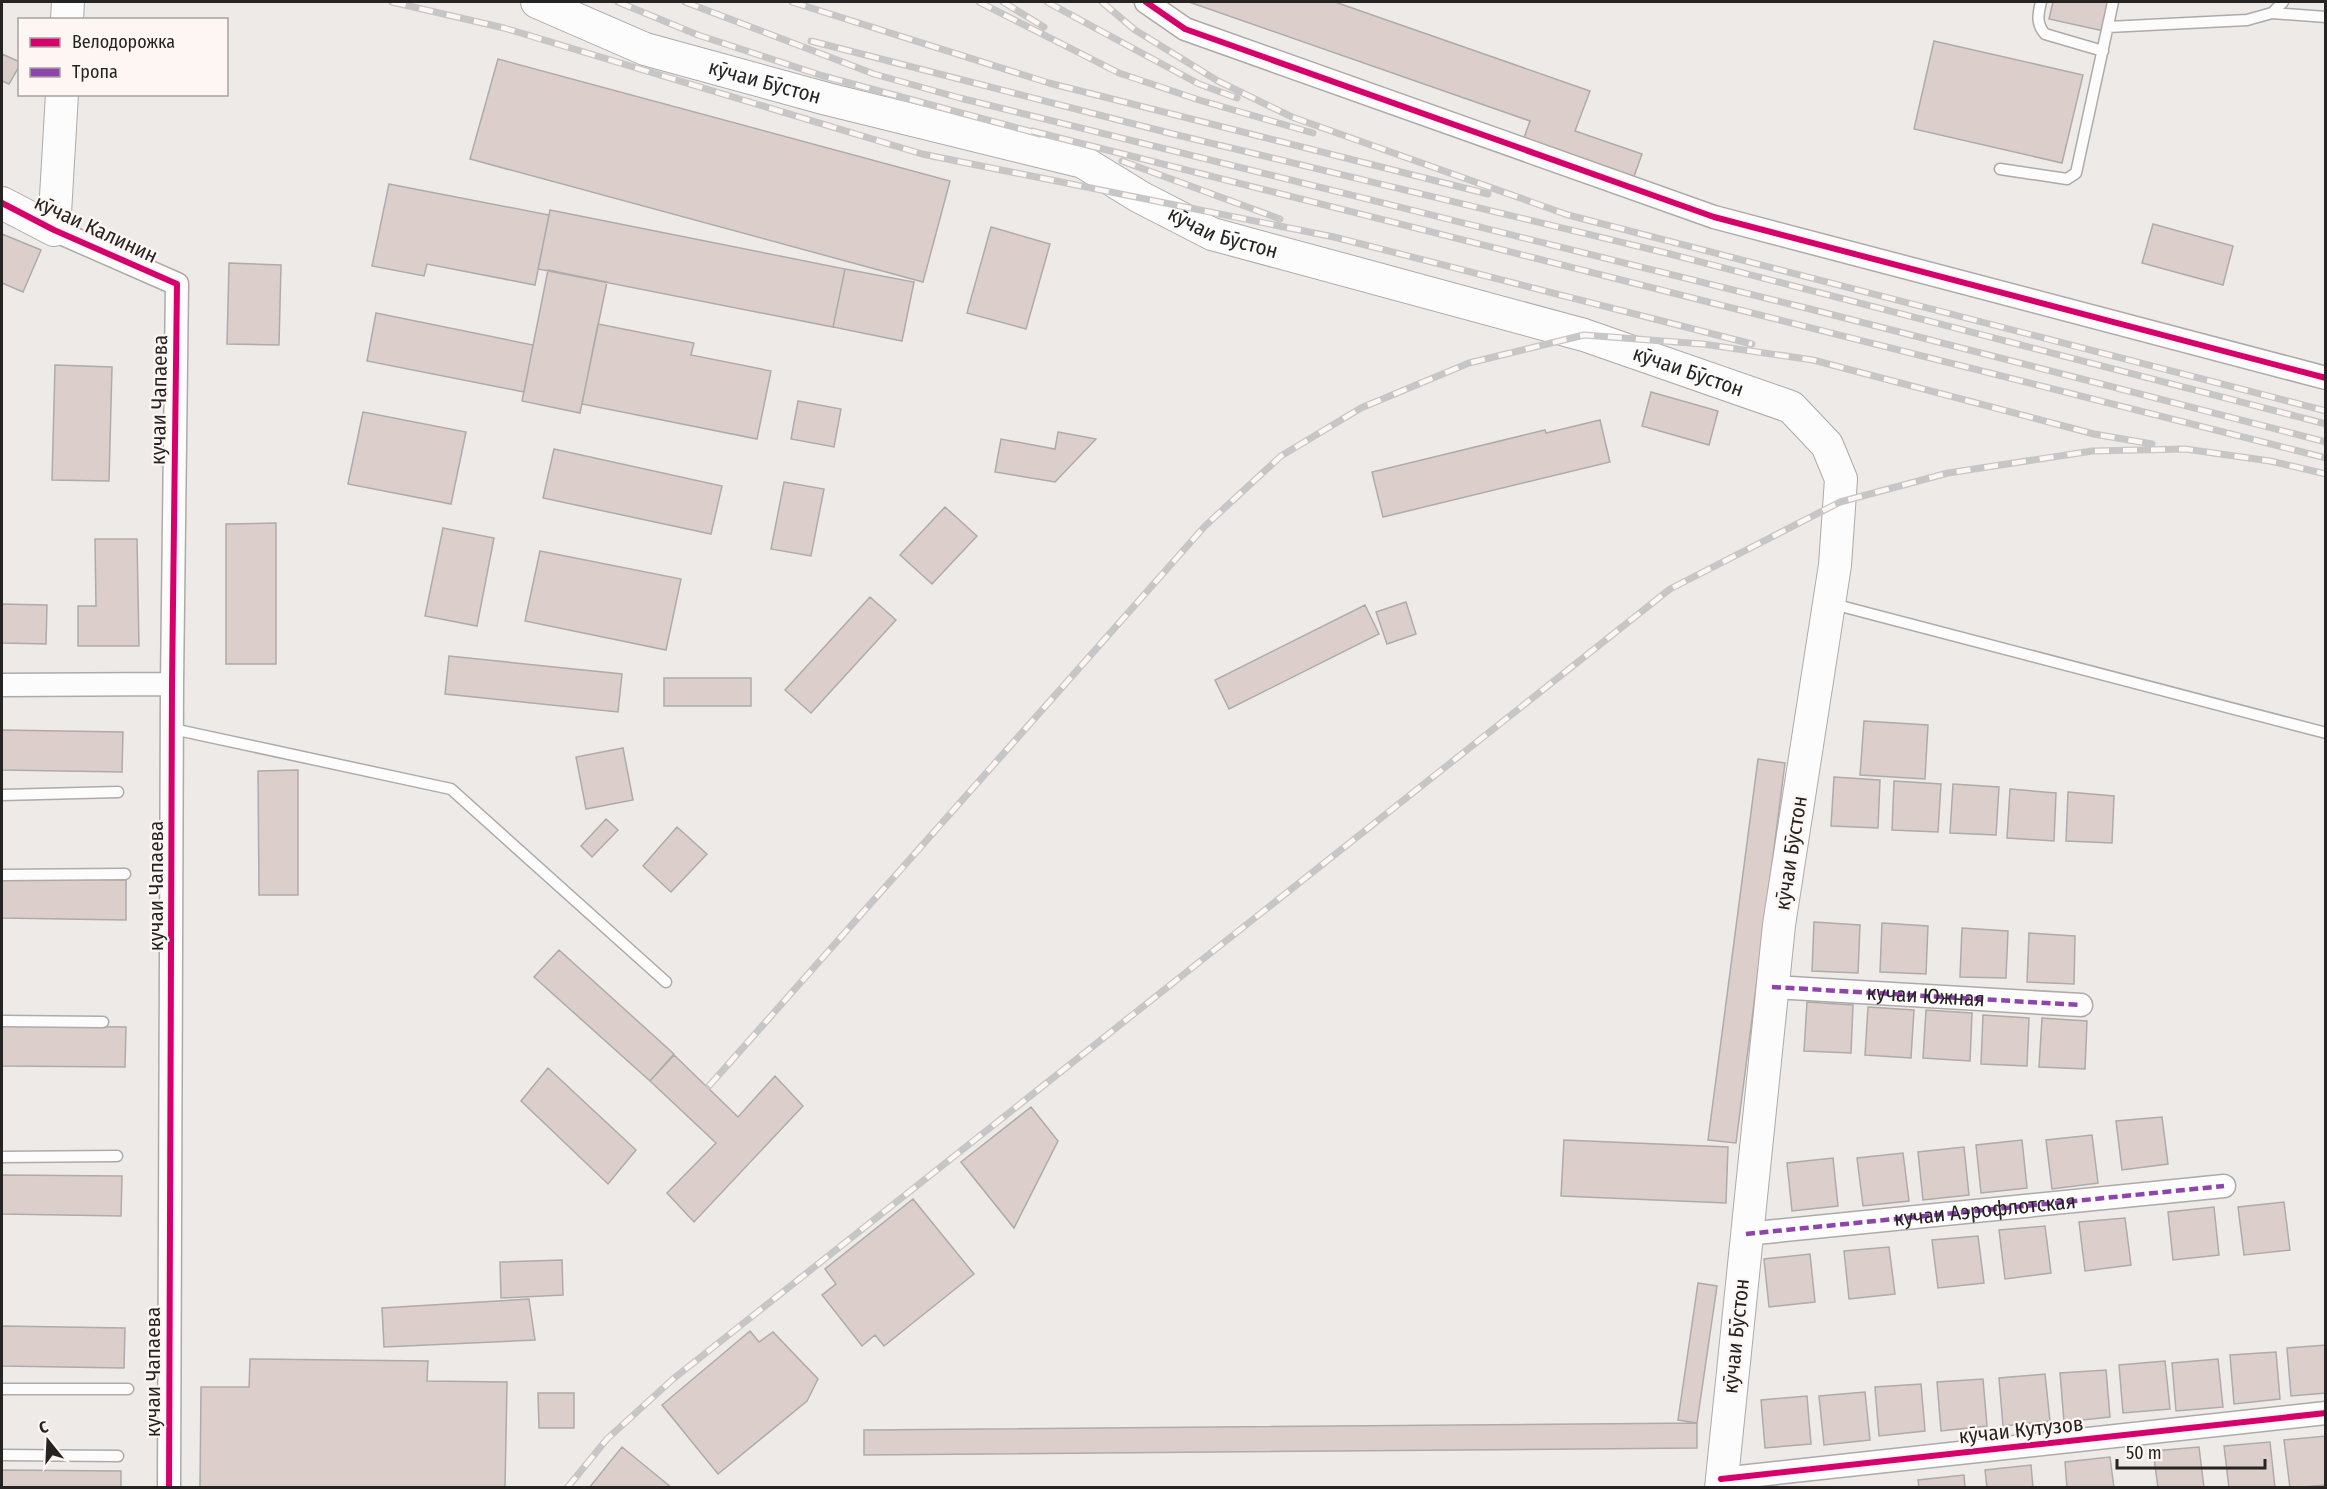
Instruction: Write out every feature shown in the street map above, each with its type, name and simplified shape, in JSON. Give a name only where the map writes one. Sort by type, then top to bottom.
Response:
[{"type":"main road","points":[[67,18],[68,2]]},
{"type":"main road","name":"кӯчаи Бӯстон","points":[[537,2],[645,49],[827,99],[1083,162],[1140,197],[1212,234],[1584,335],[1791,407],[1827,445],[1841,479],[1836,565],[1779,925],[1721,1483]]},
{"type":"main road","points":[[54,230],[62,96]]},
{"type":"main road","name":"кӯчаи Калинин","points":[[2,203],[54,230]]},
{"type":"street","points":[[1146,2],[1185,29],[1713,217],[2325,378]]},
{"type":"street","name":"кӯчаи Калинин","points":[[54,230],[177,284]]},
{"type":"street","name":"кучаи Чапаева","points":[[169,1488],[174,729],[172,684],[177,284]]},
{"type":"street","points":[[2,685],[172,684]]},
{"type":"street","name":"кучаи Южная","points":[[1772,987],[2081,1005]]},
{"type":"street","name":"кучаи Аэрофлотская","points":[[1746,1234],[2224,1186]]},
{"type":"street","name":"кӯчаи Кутузов","points":[[1721,1483],[2325,1413]]},
{"type":"lane","points":[[2041,2],[2038,15],[2039,27],[2045,34],[2103,51]]},
{"type":"lane","points":[[2000,169],[2067,178],[2076,173],[2113,2]]},
{"type":"lane","points":[[2272,13],[2283,2]]},
{"type":"lane","points":[[2108,27],[2247,20],[2272,13],[2325,17]]},
{"type":"lane","points":[[1830,603],[2325,734]]},
{"type":"lane","points":[[174,729],[451,789],[666,982]]},
{"type":"lane","points":[[2,795],[118,792]]},
{"type":"lane","points":[[2,875],[125,874]]},
{"type":"lane","points":[[2,1021],[103,1022]]},
{"type":"lane","points":[[2,1157],[117,1156]]},
{"type":"lane","points":[[2,1389],[128,1389]]},
{"type":"lane","points":[[2,1455],[118,1456]]},
{"type":"building","points":[[1189,2],[1335,2],[1590,91],[1575,131],[1642,154],[1631,185],[1521,146],[1530,121]]},
{"type":"building","points":[[2053,2],[2111,2],[2104,31],[2049,19]]},
{"type":"building","points":[[1934,41],[2083,75],[2062,163],[1914,129]]},
{"type":"building","points":[[2,54],[18,61],[18,68],[9,84],[2,81]]},
{"type":"building","points":[[498,59],[950,181],[923,282],[470,159]]},
{"type":"building","points":[[389,184],[549,215],[535,285],[427,264],[424,276],[372,266]]},
{"type":"building","points":[[550,210],[845,269],[833,327],[538,269]]},
{"type":"building","points":[[2153,224],[2233,246],[2223,285],[2142,263]]},
{"type":"building","points":[[991,227],[1050,244],[1026,329],[967,313]]},
{"type":"building","points":[[2,234],[41,250],[23,292],[2,283]]},
{"type":"building","points":[[229,263],[281,265],[279,345],[227,344]]},
{"type":"building","points":[[845,269],[914,282],[902,341],[833,327]]},
{"type":"building","points":[[548,270],[607,282],[580,413],[522,401]]},
{"type":"building","points":[[376,313],[533,345],[524,392],[367,361]]},
{"type":"building","points":[[598,324],[694,343],[691,355],[771,371],[757,439],[582,404]]},
{"type":"building","points":[[55,365],[112,367],[109,481],[52,480]]},
{"type":"building","points":[[1651,392],[1718,411],[1709,445],[1642,426]]},
{"type":"building","points":[[798,401],[841,409],[834,447],[791,439]]},
{"type":"building","points":[[363,412],[466,432],[451,504],[348,484]]},
{"type":"building","points":[[1600,420],[1610,462],[1383,517],[1372,472],[1545,430],[1546,433]]},
{"type":"building","points":[[1058,432],[1096,439],[1055,482],[995,472],[1001,439],[1055,449]]},
{"type":"building","points":[[554,449],[722,486],[711,534],[543,498]]},
{"type":"building","points":[[784,482],[824,489],[811,556],[771,549]]},
{"type":"building","points":[[945,507],[977,536],[932,584],[900,555]]},
{"type":"building","points":[[276,523],[276,664],[226,664],[226,524]]},
{"type":"building","points":[[443,528],[494,538],[477,626],[425,616]]},
{"type":"building","points":[[95,539],[137,539],[139,646],[78,646],[78,606],[96,606]]},
{"type":"building","points":[[540,551],[681,579],[666,650],[525,621]]},
{"type":"building","points":[[870,597],[896,620],[811,713],[785,690]]},
{"type":"building","points":[[1406,602],[1416,634],[1387,644],[1376,612]]},
{"type":"building","points":[[2,604],[47,605],[46,644],[2,643]]},
{"type":"building","points":[[1365,605],[1379,634],[1229,709],[1215,680]]},
{"type":"building","points":[[449,656],[622,674],[618,712],[445,694]]},
{"type":"building","points":[[664,678],[751,678],[751,706],[664,706]]},
{"type":"building","points":[[1864,721],[1928,725],[1925,779],[1860,775]]},
{"type":"building","points":[[2,730],[123,732],[122,772],[2,770]]},
{"type":"building","points":[[623,748],[633,800],[586,809],[576,757]]},
{"type":"building","points":[[1758,759],[1785,763],[1736,1143],[1708,1140]]},
{"type":"building","points":[[298,770],[298,895],[259,895],[258,771]]},
{"type":"building","points":[[1834,777],[1880,780],[1878,828],[1831,826]]},
{"type":"building","points":[[1894,781],[1941,784],[1938,832],[1892,830]]},
{"type":"building","points":[[1953,784],[1999,787],[1996,835],[1950,833]]},
{"type":"building","points":[[2010,789],[2056,793],[2054,841],[2007,838]]},
{"type":"building","points":[[2068,792],[2114,796],[2112,843],[2066,841]]},
{"type":"building","points":[[606,819],[618,830],[592,857],[581,846]]},
{"type":"building","points":[[677,827],[707,854],[671,892],[643,866]]},
{"type":"building","points":[[2,878],[126,880],[126,920],[2,918]]},
{"type":"building","points":[[1814,922],[1860,925],[1858,973],[1812,971]]},
{"type":"building","points":[[1882,923],[1928,926],[1926,974],[1880,972]]},
{"type":"building","points":[[1962,928],[2008,931],[2006,978],[1960,977]]},
{"type":"building","points":[[2029,933],[2075,936],[2074,984],[2027,982]]},
{"type":"building","points":[[559,950],[674,1054],[650,1081],[534,977]]},
{"type":"building","points":[[1807,1002],[1853,1005],[1851,1053],[1804,1051]]},
{"type":"building","points":[[1868,1007],[1914,1010],[1911,1058],[1865,1055]]},
{"type":"building","points":[[1926,1010],[1972,1013],[1970,1061],[1923,1058]]},
{"type":"building","points":[[1983,1015],[2029,1018],[2027,1066],[1981,1064]]},
{"type":"building","points":[[2042,1018],[2087,1021],[2085,1069],[2039,1067]]},
{"type":"building","points":[[2,1026],[126,1027],[125,1067],[2,1066]]},
{"type":"building","points":[[674,1055],[738,1117],[775,1076],[803,1106],[694,1222],[667,1193],[716,1143],[650,1081]]},
{"type":"building","points":[[548,1068],[636,1150],[608,1184],[521,1101]]},
{"type":"building","points":[[1031,1107],[1058,1141],[1014,1228],[961,1162]]},
{"type":"building","points":[[2162,1117],[2168,1164],[2122,1170],[2116,1121]]},
{"type":"building","points":[[2092,1135],[2098,1183],[2052,1189],[2046,1140]]},
{"type":"building","points":[[1564,1140],[1728,1147],[1726,1203],[1561,1196]]},
{"type":"building","points":[[2022,1140],[2027,1188],[1981,1193],[1976,1145]]},
{"type":"building","points":[[1964,1147],[1969,1195],[1923,1200],[1918,1152]]},
{"type":"building","points":[[1903,1153],[1909,1201],[1863,1206],[1857,1158]]},
{"type":"building","points":[[1833,1158],[1838,1206],[1792,1211],[1787,1163]]},
{"type":"building","points":[[2,1175],[122,1176],[121,1216],[2,1214]]},
{"type":"building","points":[[913,1199],[974,1274],[884,1346],[875,1335],[862,1346],[822,1295],[836,1284],[825,1269]]},
{"type":"building","points":[[2284,1202],[2290,1250],[2244,1255],[2238,1207]]},
{"type":"building","points":[[2214,1207],[2219,1255],[2173,1260],[2168,1212]]},
{"type":"building","points":[[2125,1218],[2131,1265],[2085,1271],[2079,1222]]},
{"type":"building","points":[[2045,1226],[2051,1273],[2005,1279],[1999,1230]]},
{"type":"building","points":[[1978,1236],[1984,1283],[1938,1288],[1932,1240]]},
{"type":"building","points":[[1889,1247],[1895,1294],[1849,1299],[1844,1251]]},
{"type":"building","points":[[1810,1254],[1815,1302],[1769,1307],[1764,1259]]},
{"type":"building","points":[[562,1260],[563,1295],[501,1298],[500,1262]]},
{"type":"building","points":[[1698,1283],[1717,1286],[1697,1423],[1678,1420]]},
{"type":"building","points":[[529,1299],[535,1340],[384,1347],[382,1308]]},
{"type":"building","points":[[2,1326],[125,1328],[124,1368],[2,1366]]},
{"type":"building","points":[[750,1331],[759,1342],[773,1332],[818,1379],[807,1401],[718,1474],[662,1405]]},
{"type":"building","points":[[2326,1345],[2326,1393],[2291,1396],[2287,1348]]},
{"type":"building","points":[[2276,1352],[2280,1399],[2234,1404],[2230,1355]]},
{"type":"building","points":[[250,1359],[428,1361],[427,1381],[507,1382],[505,1488],[200,1488],[201,1387],[249,1387]]},
{"type":"building","points":[[2218,1359],[2223,1407],[2176,1411],[2172,1363]]},
{"type":"building","points":[[2165,1361],[2170,1409],[2123,1413],[2119,1365]]},
{"type":"building","points":[[2106,1370],[2110,1417],[2064,1422],[2060,1373]]},
{"type":"building","points":[[2045,1374],[2050,1421],[2003,1426],[1999,1378]]},
{"type":"building","points":[[1983,1379],[1987,1426],[1941,1431],[1937,1382]]},
{"type":"building","points":[[1921,1384],[1925,1431],[1879,1436],[1875,1387]]},
{"type":"building","points":[[1865,1392],[1870,1440],[1824,1445],[1819,1396]]},
{"type":"building","points":[[538,1393],[574,1393],[574,1428],[539,1428]]},
{"type":"building","points":[[1807,1396],[1811,1444],[1765,1448],[1761,1400]]},
{"type":"building","points":[[1697,1423],[1697,1448],[864,1455],[864,1430]]},
{"type":"building","points":[[2326,1436],[2326,1485],[2290,1488],[2284,1440]]},
{"type":"building","points":[[2270,1442],[2275,1488],[2229,1488],[2224,1446]]},
{"type":"building","points":[[622,1447],[672,1488],[589,1488]]},
{"type":"building","points":[[2199,1447],[2204,1488],[2158,1488],[2153,1451]]},
{"type":"building","points":[[2110,1457],[2114,1488],[2067,1488],[2065,1462]]},
{"type":"building","points":[[2031,1465],[2033,1488],[1987,1488],[1985,1470]]},
{"type":"building","points":[[2,1470],[121,1471],[121,1488],[2,1488]]},
{"type":"building","points":[[1964,1475],[1965,1488],[1919,1488],[1918,1480]]},
{"type":"railway","points":[[392,2],[504,28],[922,154],[1334,237],[1752,344]]},
{"type":"railway","points":[[618,2],[698,35],[823,76],[1040,134]]},
{"type":"railway","points":[[685,2],[874,74],[960,98],[1810,309],[2326,442]]},
{"type":"railway","points":[[792,2],[1049,83],[1488,194]]},
{"type":"railway","points":[[979,2],[1119,73],[1199,100],[1313,133]]},
{"type":"railway","points":[[1003,2],[1044,27]]},
{"type":"railway","points":[[1047,2],[1199,84],[1237,98]]},
{"type":"railway","points":[[1102,2],[1135,30],[1218,81],[1292,117],[1568,215],[2326,411]]},
{"type":"railway","points":[[811,41],[1173,134],[1670,254],[2326,424]]},
{"type":"railway","points":[[1032,131],[2326,458]]},
{"type":"railway","points":[[1122,161],[1280,219]]},
{"type":"railway","points":[[709,1086],[1205,526],[1281,456],[1361,408],[1469,363],[1584,335],[1703,344],[1813,360],[2094,434],[2152,444]]},
{"type":"railway","points":[[567,1488],[607,1439],[673,1379],[1670,589],[1840,502],[1948,473],[2092,451],[2185,449],[2270,461],[2326,474]]},
{"type":"marked path","points":[[1772,987],[2081,1005]]},
{"type":"marked path","points":[[1746,1234],[2224,1186]]},
{"type":"cycle path","points":[[1146,2],[1185,29],[1714,217],[2326,378]]},
{"type":"cycle path","points":[[2,203],[54,230],[177,284],[172,684],[169,1488]]},
{"type":"cycle path","points":[[1721,1479],[2326,1413]]}]
